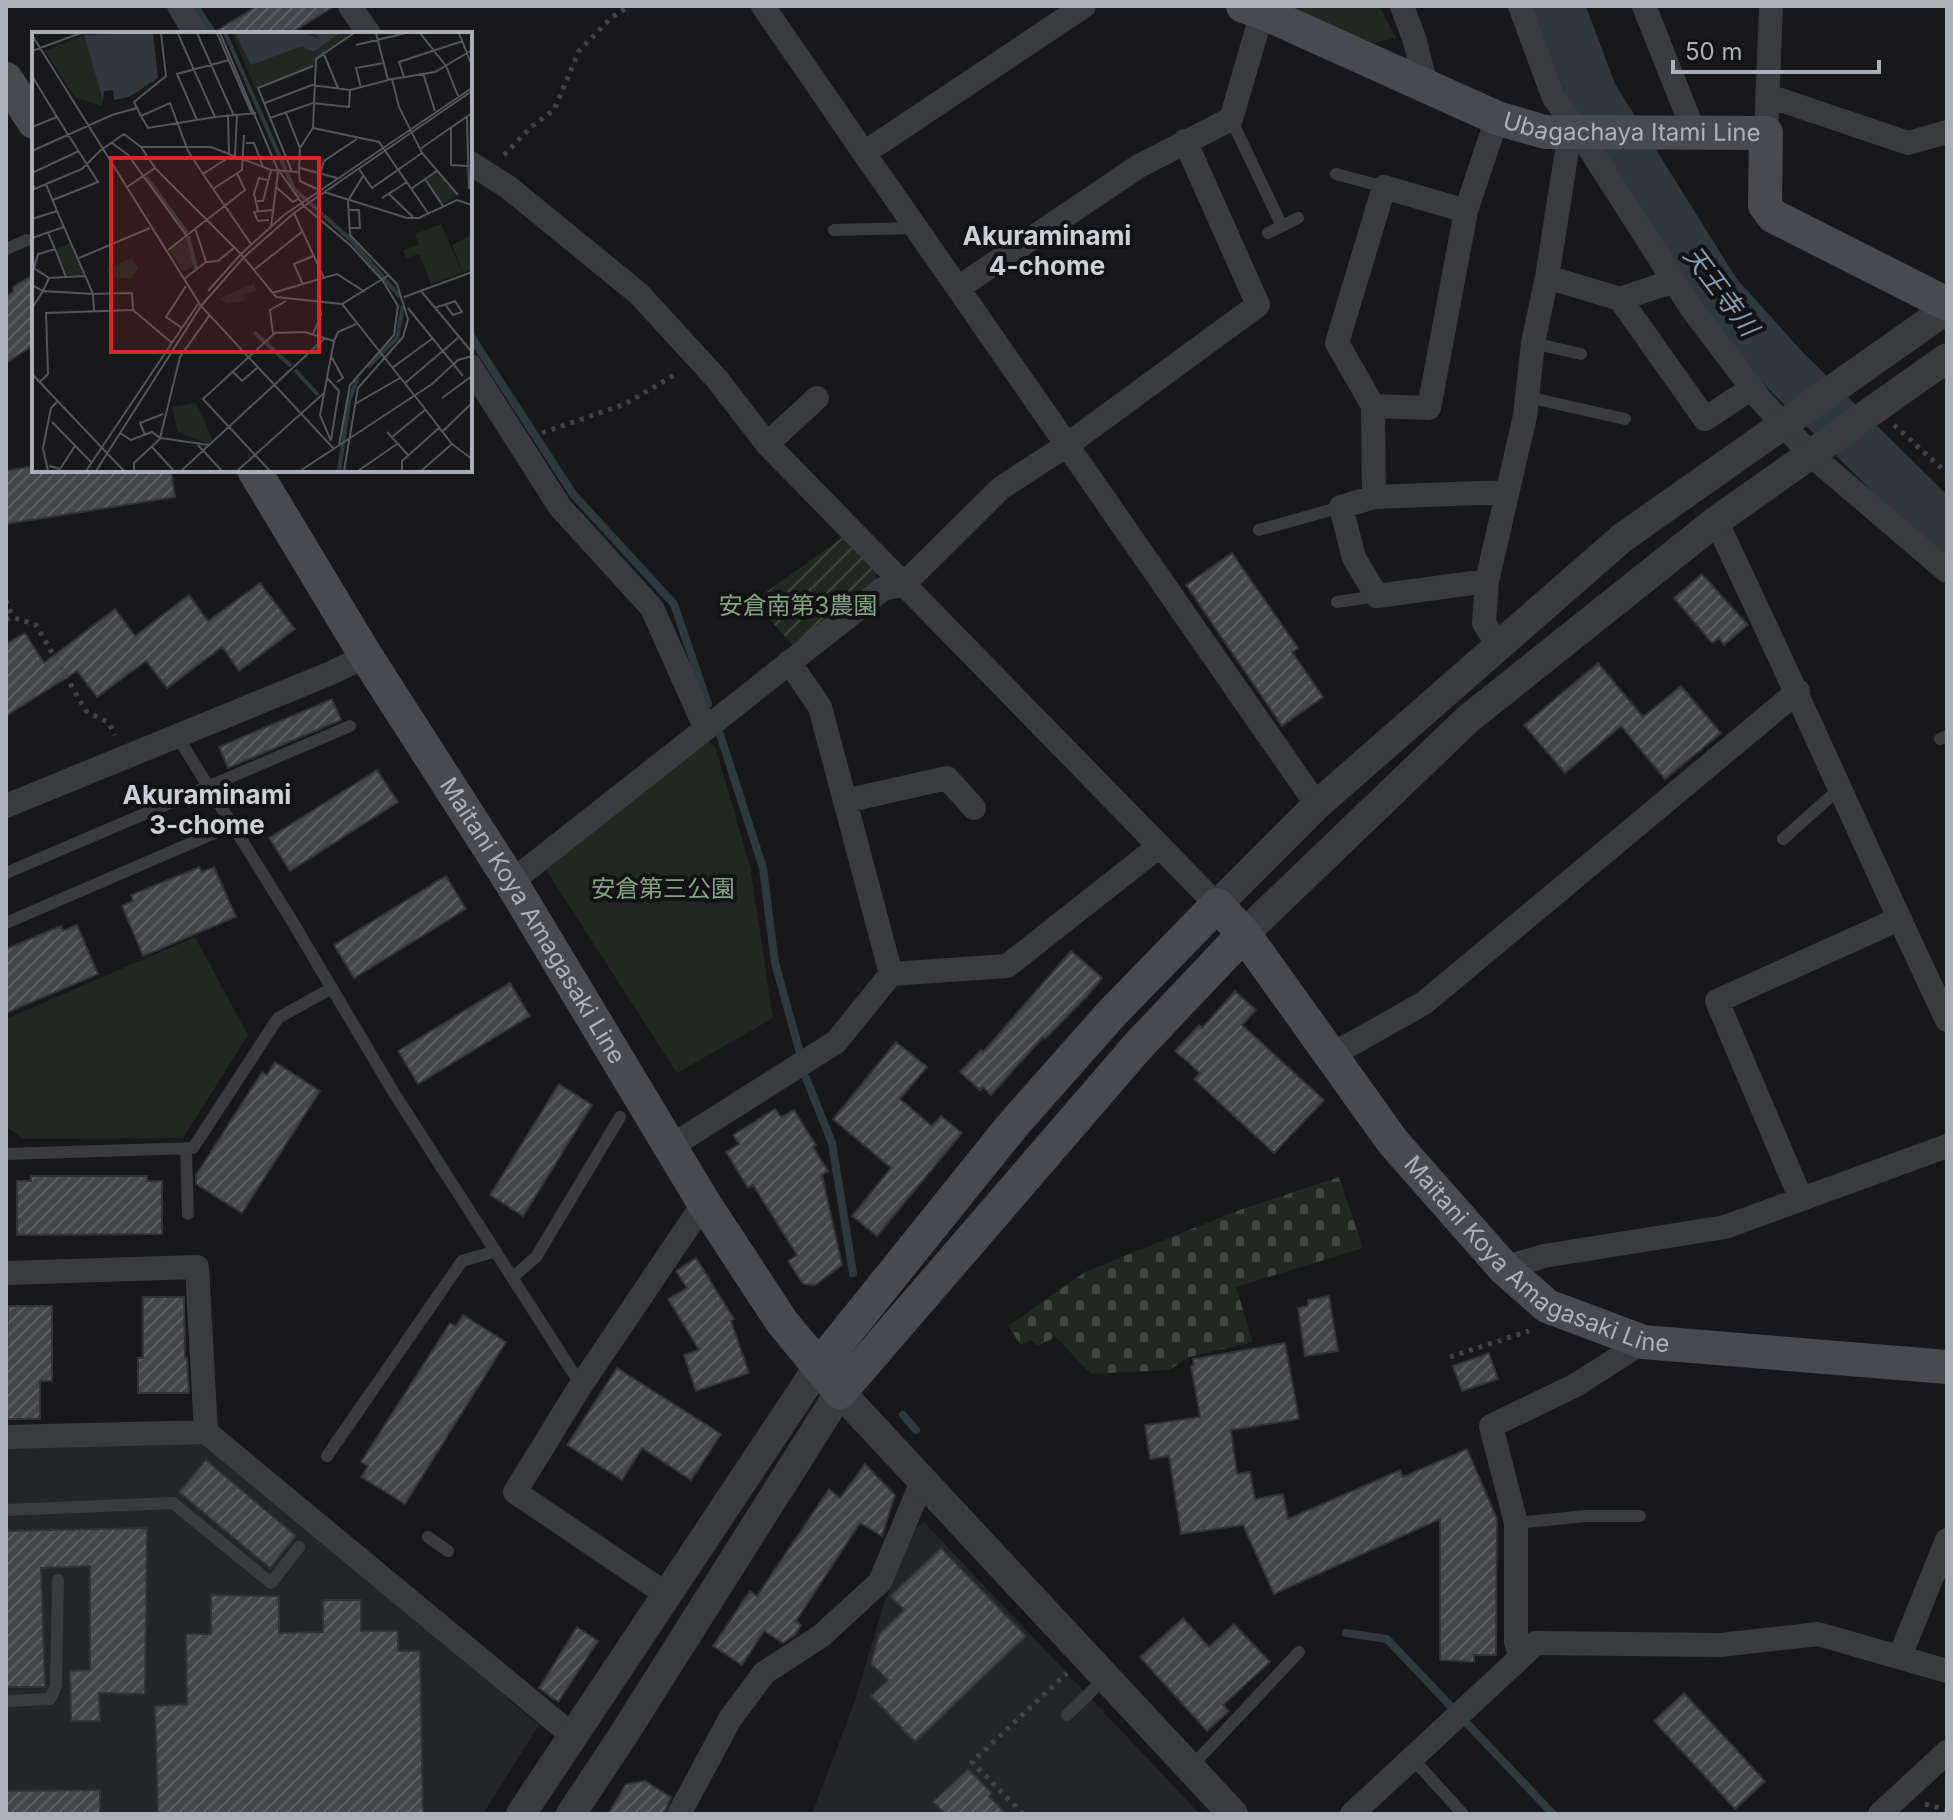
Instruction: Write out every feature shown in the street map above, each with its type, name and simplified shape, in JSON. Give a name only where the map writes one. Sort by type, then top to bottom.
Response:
[{"type":"main road","name":"Ubagachaya Itami Line","points":[[1256,8],[1497,118],[1545,132],[1766,133],[1765,205],[1773,216],[1947,306]]},
{"type":"main road","points":[[6,79],[32,119]]},
{"type":"main road","name":"Maitani Koya Amagasaki Line","points":[[255,472],[366,656],[511,882],[704,1203],[782,1322],[840,1392]]},
{"type":"main road","points":[[819,1366],[1012,1126],[1112,1013],[1217,905]]},
{"type":"main road","name":"Maitani Koya Amagasaki Line","points":[[1217,905],[1244,934],[1393,1142],[1504,1268],[1547,1306],[1643,1342],[1947,1367]]},
{"type":"main road","points":[[840,1392],[1138,1046],[1244,934]]},
{"type":"street","points":[[179,6],[195,32]]},
{"type":"street","points":[[350,6],[368,32]]},
{"type":"street","points":[[763,6],[1317,805]]},
{"type":"street","points":[[864,153],[1084,6]]},
{"type":"street","points":[[1402,6],[1426,86]]},
{"type":"street","points":[[1520,6],[1554,98],[1581,132],[1674,281],[1752,388],[1815,452],[1947,571]]},
{"type":"street","points":[[1644,6],[1694,132]]},
{"type":"street","points":[[1766,133],[1771,6]]},
{"type":"street","points":[[958,288],[1139,166],[1231,119],[1256,8]]},
{"type":"street","points":[[1769,96],[1908,143],[1947,132]]},
{"type":"street","points":[[1373,406],[1429,408],[1466,211],[1497,118]]},
{"type":"street","points":[[1498,645],[1484,623],[1487,581],[1527,397],[1533,343],[1581,132]]},
{"type":"street","points":[[511,882],[883,589],[904,584],[1001,488],[1067,445],[1258,305],[1185,141]]},
{"type":"street","points":[[478,168],[508,187],[639,294],[699,360],[767,444],[1217,905],[1317,805],[1622,538],[1947,306]]},
{"type":"street","points":[[1374,497],[1373,406],[1337,343],[1384,187],[1466,211]]},
{"type":"street","points":[[1547,277],[1620,299],[1674,281]]},
{"type":"street","points":[[1620,299],[1705,419],[1752,388]]},
{"type":"street","points":[[1244,934],[1468,719],[1716,521],[1815,452],[1886,410],[1947,358]]},
{"type":"street","points":[[472,369],[560,507],[652,608],[705,727]]},
{"type":"street","points":[[767,444],[817,398]]},
{"type":"street","points":[[1487,581],[1377,596],[1354,558],[1341,507],[1374,497],[1506,492]]},
{"type":"street","points":[[1716,521],[1798,691],[1947,1020]]},
{"type":"street","points":[[6,806],[366,656]]},
{"type":"street","points":[[789,662],[820,707],[891,974]]},
{"type":"street","points":[[1330,1056],[1424,1003],[1798,691]]},
{"type":"street","points":[[845,801],[947,778],[974,808]]},
{"type":"street","points":[[670,1147],[836,1042],[891,974],[1007,966],[1158,847]]},
{"type":"street","points":[[1801,1199],[1717,1001],[1899,919]]},
{"type":"street","points":[[1504,1268],[1544,1256],[1725,1227],[1947,1146]]},
{"type":"street","points":[[666,1594],[515,1492],[581,1385],[704,1203]]},
{"type":"street","points":[[6,1273],[197,1267],[206,1432]]},
{"type":"street","points":[[1520,1656],[1516,1642],[1516,1523],[1491,1426],[1576,1385],[1643,1342]]},
{"type":"street","points":[[521,1814],[819,1366]]},
{"type":"street","points":[[1947,1367],[1947,1379]]},
{"type":"street","points":[[571,1814],[840,1392],[1233,1814]]},
{"type":"street","points":[[6,1437],[206,1432],[573,1736]]},
{"type":"street","points":[[679,1814],[730,1719],[764,1673],[821,1636],[880,1582],[922,1482]]},
{"type":"street","points":[[1900,1656],[1947,1540]]},
{"type":"street","points":[[1352,1814],[1536,1643],[1720,1645],[1818,1634],[1947,1671]]},
{"type":"street","points":[[1880,1814],[1947,1752]]},
{"type":"lane","points":[[1231,119],[1281,224]]},
{"type":"lane","points":[[1336,174],[1384,187]]},
{"type":"lane","points":[[1268,233],[1298,218]]},
{"type":"lane","points":[[834,230],[916,228]]},
{"type":"lane","points":[[6,249],[27,240]]},
{"type":"lane","points":[[1533,343],[1581,354]]},
{"type":"lane","points":[[1527,397],[1625,419]]},
{"type":"lane","points":[[1259,530],[1341,507]]},
{"type":"lane","points":[[1337,602],[1377,596]]},
{"type":"lane","points":[[6,873],[350,726]]},
{"type":"lane","points":[[177,736],[394,1093],[581,1385]]},
{"type":"lane","points":[[1783,839],[1841,788]]},
{"type":"lane","points":[[6,923],[233,825]]},
{"type":"lane","points":[[6,1154],[193,1148],[278,1018],[332,988]]},
{"type":"lane","points":[[513,1277],[536,1257],[620,1117]]},
{"type":"lane","points":[[186,1148],[188,1214]]},
{"type":"lane","points":[[327,1456],[462,1261],[496,1251]]},
{"type":"lane","points":[[6,1510],[173,1503],[271,1583],[299,1547]]},
{"type":"lane","points":[[1516,1523],[1586,1516],[1640,1516]]},
{"type":"lane","points":[[428,1537],[448,1551]]},
{"type":"lane","points":[[6,1701],[50,1699],[56,1686],[58,1580]]},
{"type":"lane","points":[[1190,1768],[1299,1652]]},
{"type":"lane","points":[[1067,1715],[1106,1677]]},
{"type":"lane","points":[[1412,1758],[1463,1814]]},
{"type":"path","points":[[478,168],[554,110],[579,51],[611,18],[629,6]]},
{"type":"path","points":[[518,441],[625,404],[699,360]]},
{"type":"path","points":[[1886,410],[1947,473]]},
{"type":"path","points":[[6,600],[9,618],[36,625],[86,711],[109,723],[126,757]]},
{"type":"path","points":[[1450,1357],[1548,1325],[1561,1311]]},
{"type":"path","points":[[1023,1814],[972,1762],[1071,1669]]},
{"type":"shaded area","points":[[205,1441],[539,1725],[483,1814],[6,1814],[6,1446]]},
{"type":"shaded area","points":[[924,1522],[1200,1814],[812,1814],[855,1701],[884,1603],[915,1529]]},
{"type":"green space","points":[[1294,6],[1379,6],[1396,38],[1374,43],[1294,12]]},
{"type":"green space","name":"安倉南第3農園","points":[[843,537],[877,572],[875,583],[794,647],[754,601]]},
{"type":"green space","name":"安倉第三公園","points":[[706,740],[715,746],[750,866],[773,1018],[677,1073],[546,870]]},
{"type":"green space","points":[[195,937],[248,1035],[183,1138],[23,1139],[6,1126],[6,1019]]},
{"type":"green space","points":[[1339,1177],[1363,1248],[1236,1287],[1253,1342],[1189,1357],[1169,1370],[1091,1374],[1056,1337],[1037,1346],[1032,1340],[1021,1345],[1008,1326],[1085,1272],[1234,1212]]},
{"type":"building","points":[[257,6],[335,6],[292,32],[214,32]]},
{"type":"building","points":[[32,275],[32,346],[6,363],[6,296],[13,292],[13,287]]},
{"type":"building","points":[[32,466],[32,472],[171,472],[175,497],[6,524],[6,471]]},
{"type":"building","points":[[1232,553],[1298,648],[1292,652],[1323,697],[1282,726],[1186,585]]},
{"type":"building","points":[[1702,574],[1748,625],[1724,645],[1719,638],[1712,643],[1674,598]]},
{"type":"building","points":[[260,583],[295,629],[239,671],[222,647],[167,688],[146,661],[97,697],[77,671],[6,716],[6,644],[25,633],[44,663],[115,609],[135,636],[189,595],[208,621]]},
{"type":"building","points":[[1598,663],[1643,717],[1681,686],[1721,733],[1665,779],[1621,726],[1565,773],[1524,725]]},
{"type":"building","points":[[332,699],[341,720],[228,768],[219,747]]},
{"type":"building","points":[[377,770],[398,802],[290,871],[269,838]]},
{"type":"building","points":[[199,867],[202,872],[214,867],[236,917],[143,956],[122,906],[133,901],[131,895]]},
{"type":"building","points":[[446,876],[466,909],[354,978],[334,945]]},
{"type":"building","points":[[77,925],[98,974],[6,1013],[6,949],[61,926],[63,931]]},
{"type":"building","points":[[1071,951],[1102,978],[991,1095],[983,1087],[980,1090],[960,1072],[981,1050],[983,1052]]},
{"type":"building","points":[[510,983],[530,1016],[418,1084],[398,1051]]},
{"type":"building","points":[[1235,991],[1256,1010],[1242,1025],[1324,1100],[1274,1153],[1194,1079],[1200,1073],[1175,1051],[1199,1025],[1202,1028]]},
{"type":"building","points":[[896,1042],[927,1067],[900,1099],[932,1126],[941,1116],[962,1133],[877,1236],[852,1216],[891,1168],[833,1119]]},
{"type":"building","points":[[275,1062],[320,1091],[242,1213],[196,1184],[196,1175],[262,1072],[267,1075]]},
{"type":"building","points":[[559,1084],[592,1105],[523,1216],[490,1195]]},
{"type":"building","points":[[775,1109],[781,1117],[794,1110],[828,1171],[822,1175],[842,1265],[815,1285],[803,1284],[788,1261],[797,1255],[753,1185],[748,1188],[726,1152],[739,1144],[733,1135]]},
{"type":"building","points":[[31,1176],[147,1176],[147,1181],[162,1181],[162,1234],[17,1235],[17,1181],[31,1181]]},
{"type":"building","points":[[696,1258],[734,1319],[731,1321],[749,1373],[696,1391],[684,1355],[699,1350],[668,1299],[687,1288],[676,1271]]},
{"type":"building","points":[[1329,1296],[1338,1351],[1305,1356],[1298,1308],[1308,1306],[1308,1300]]},
{"type":"building","points":[[143,1297],[184,1297],[189,1393],[138,1393],[138,1358],[143,1358]]},
{"type":"building","points":[[8,1306],[52,1306],[52,1381],[40,1381],[40,1419],[6,1419]]},
{"type":"building","points":[[463,1315],[506,1342],[405,1504],[361,1477],[368,1466],[361,1462],[450,1323],[456,1326]]},
{"type":"building","points":[[1285,1343],[1299,1419],[1231,1430],[1237,1474],[1250,1472],[1255,1499],[1283,1494],[1288,1519],[1400,1470],[1403,1477],[1467,1449],[1497,1519],[1496,1655],[1474,1655],[1474,1662],[1440,1660],[1440,1519],[1274,1594],[1243,1525],[1181,1534],[1169,1456],[1150,1459],[1145,1425],[1200,1417],[1191,1366],[1194,1365],[1193,1359]]},
{"type":"building","points":[[1489,1353],[1498,1379],[1462,1391],[1453,1366]]},
{"type":"building","points":[[617,1368],[721,1434],[691,1480],[642,1448],[622,1480],[567,1445]]},
{"type":"building","points":[[206,1460],[296,1536],[270,1568],[179,1492]]},
{"type":"building","points":[[865,1464],[895,1495],[882,1536],[860,1523],[796,1621],[801,1625],[795,1635],[783,1643],[764,1631],[742,1665],[713,1646],[750,1591],[757,1596],[829,1489],[840,1498]]},
{"type":"building","points":[[147,1528],[145,1694],[99,1693],[100,1721],[71,1721],[70,1671],[90,1670],[90,1566],[41,1568],[45,1687],[6,1687],[6,1531]]},
{"type":"building","points":[[941,1548],[1026,1636],[915,1742],[871,1696],[888,1680],[871,1664],[879,1634],[904,1610],[890,1596]]},
{"type":"building","points":[[211,1595],[279,1596],[279,1633],[323,1632],[323,1600],[361,1600],[361,1631],[398,1631],[398,1651],[420,1651],[423,1814],[158,1814],[155,1706],[187,1704],[186,1634],[211,1634]]},
{"type":"building","points":[[1183,1618],[1209,1647],[1234,1624],[1270,1662],[1223,1705],[1229,1711],[1207,1731],[1140,1657]]},
{"type":"building","points":[[577,1627],[598,1641],[558,1702],[539,1688]]},
{"type":"building","points":[[1684,1693],[1765,1781],[1735,1809],[1654,1721]]},
{"type":"building","points":[[968,1769],[992,1793],[989,1796],[1006,1814],[945,1814],[933,1802]]},
{"type":"building","points":[[645,1781],[671,1797],[664,1814],[608,1814],[626,1784]]},
{"type":"building","points":[[100,1790],[100,1814],[6,1814],[6,1791]]},
{"type":"waterway","points":[[195,6],[212,32]]},
{"type":"waterway","name":"天王寺川","points":[[1559,6],[1593,96],[1716,293],[1786,371],[1947,530]]},
{"type":"waterway","points":[[472,338],[573,494],[674,604],[708,704]]},
{"type":"waterway","points":[[717,725],[763,868],[775,963],[800,1053]]},
{"type":"waterway","points":[[806,1078],[832,1143],[853,1273]]},
{"type":"waterway","points":[[903,1415],[916,1430]]},
{"type":"waterway","points":[[1346,1633],[1387,1639],[1553,1814]]},
{"type":"district","name":"Akuraminami 4-chome","points":[[1047,251]]},
{"type":"district","name":"Akuraminami 3-chome","points":[[207,810]]}]
